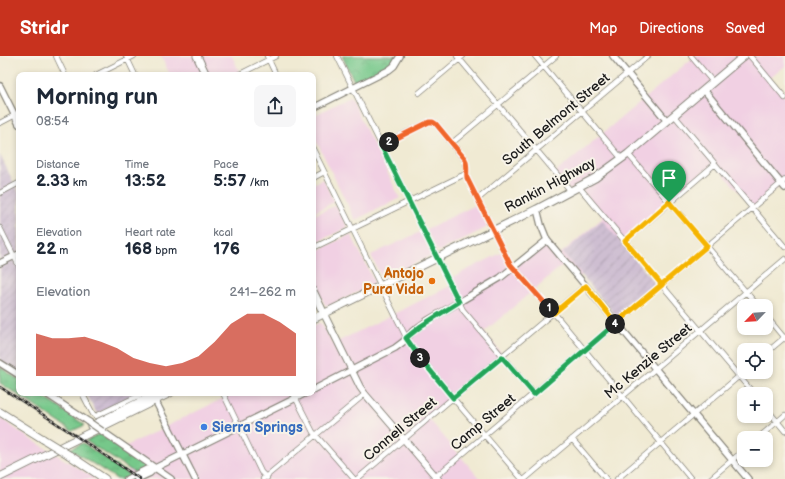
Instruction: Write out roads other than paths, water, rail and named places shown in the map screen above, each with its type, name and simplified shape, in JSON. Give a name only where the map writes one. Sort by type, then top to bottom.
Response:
[{"type":"main road","points":[[197,56],[205,72]]},
{"type":"main road","name":"Rankin Highway","points":[[316,318],[537,209],[595,178],[625,157],[744,56]]},
{"type":"main road","points":[[316,297],[360,387],[435,478]]},
{"type":"main road","points":[[0,472],[152,396]]},
{"type":"main road","points":[[0,477],[152,396]]},
{"type":"main road","points":[[0,412],[106,479]]},
{"type":"street","points":[[56,56],[64,72]]},
{"type":"street","points":[[101,72],[127,58],[134,56]]},
{"type":"street","points":[[243,72],[268,58],[276,56]]},
{"type":"street","points":[[337,56],[463,310],[534,394]]},
{"type":"street","points":[[316,106],[391,69],[400,56]]},
{"type":"street","points":[[535,56],[582,111],[669,202],[752,299]]},
{"type":"street","points":[[452,143],[556,56]]},
{"type":"street","points":[[613,56],[667,121]]},
{"type":"street","name":"South Belmont Street","points":[[478,199],[648,56]]},
{"type":"street","points":[[691,56],[713,82]]},
{"type":"street","points":[[750,56],[785,98]]},
{"type":"street","points":[[418,93],[460,57],[571,191]]},
{"type":"street","points":[[127,58],[134,72]]},
{"type":"street","points":[[268,58],[275,72]]},
{"type":"street","points":[[0,86],[16,112]]},
{"type":"street","points":[[704,90],[784,184]]},
{"type":"street","points":[[0,123],[16,115]]},
{"type":"street","points":[[674,115],[785,248]]},
{"type":"street","points":[[381,145],[429,122],[436,124],[466,161],[466,174],[508,260],[513,267],[554,313],[691,479]]},
{"type":"street","points":[[316,155],[406,338],[453,398],[524,479]]},
{"type":"street","points":[[625,241],[715,164]]},
{"type":"street","points":[[316,176],[324,172]]},
{"type":"street","points":[[316,247],[466,174]]},
{"type":"street","name":"Camp Street","points":[[435,478],[752,208],[784,184]]},
{"type":"street","points":[[0,193],[16,185]]},
{"type":"street","points":[[579,187],[737,374]]},
{"type":"street","points":[[537,209],[546,240],[748,479]]},
{"type":"street","points":[[0,228],[16,253]]},
{"type":"street","points":[[316,388],[395,348],[421,326],[492,283],[546,240]]},
{"type":"street","points":[[0,263],[16,255]]},
{"type":"street","name":"Mc Kenzie Street","points":[[524,479],[785,259]]},
{"type":"street","name":"Connell Street","points":[[357,479],[586,286]]},
{"type":"street","points":[[773,324],[785,338],[773,348]]},
{"type":"street","points":[[0,363],[16,373]]},
{"type":"street","points":[[617,479],[737,378]]},
{"type":"street","points":[[742,379],[748,387]]},
{"type":"street","points":[[224,396],[265,478],[365,394]]},
{"type":"street","points":[[50,396],[171,479]]},
{"type":"street","points":[[84,396],[95,416],[98,416],[138,396]]},
{"type":"street","points":[[154,396],[195,479]]},
{"type":"street","points":[[137,479],[294,396],[310,428],[354,479]]},
{"type":"street","points":[[766,431],[785,415]]},
{"type":"street","points":[[773,417],[785,431]]},
{"type":"street","points":[[572,439],[606,479]]},
{"type":"street","points":[[710,479],[737,456]]},
{"type":"street","points":[[127,479],[147,469],[156,468]]},
{"type":"railway","points":[[0,387],[140,479]]},
{"type":"place","name":"Antojo Pura Vida","points":[[432,281]]},
{"type":"place","name":"Sierra Springs","points":[[204,427]]}]
